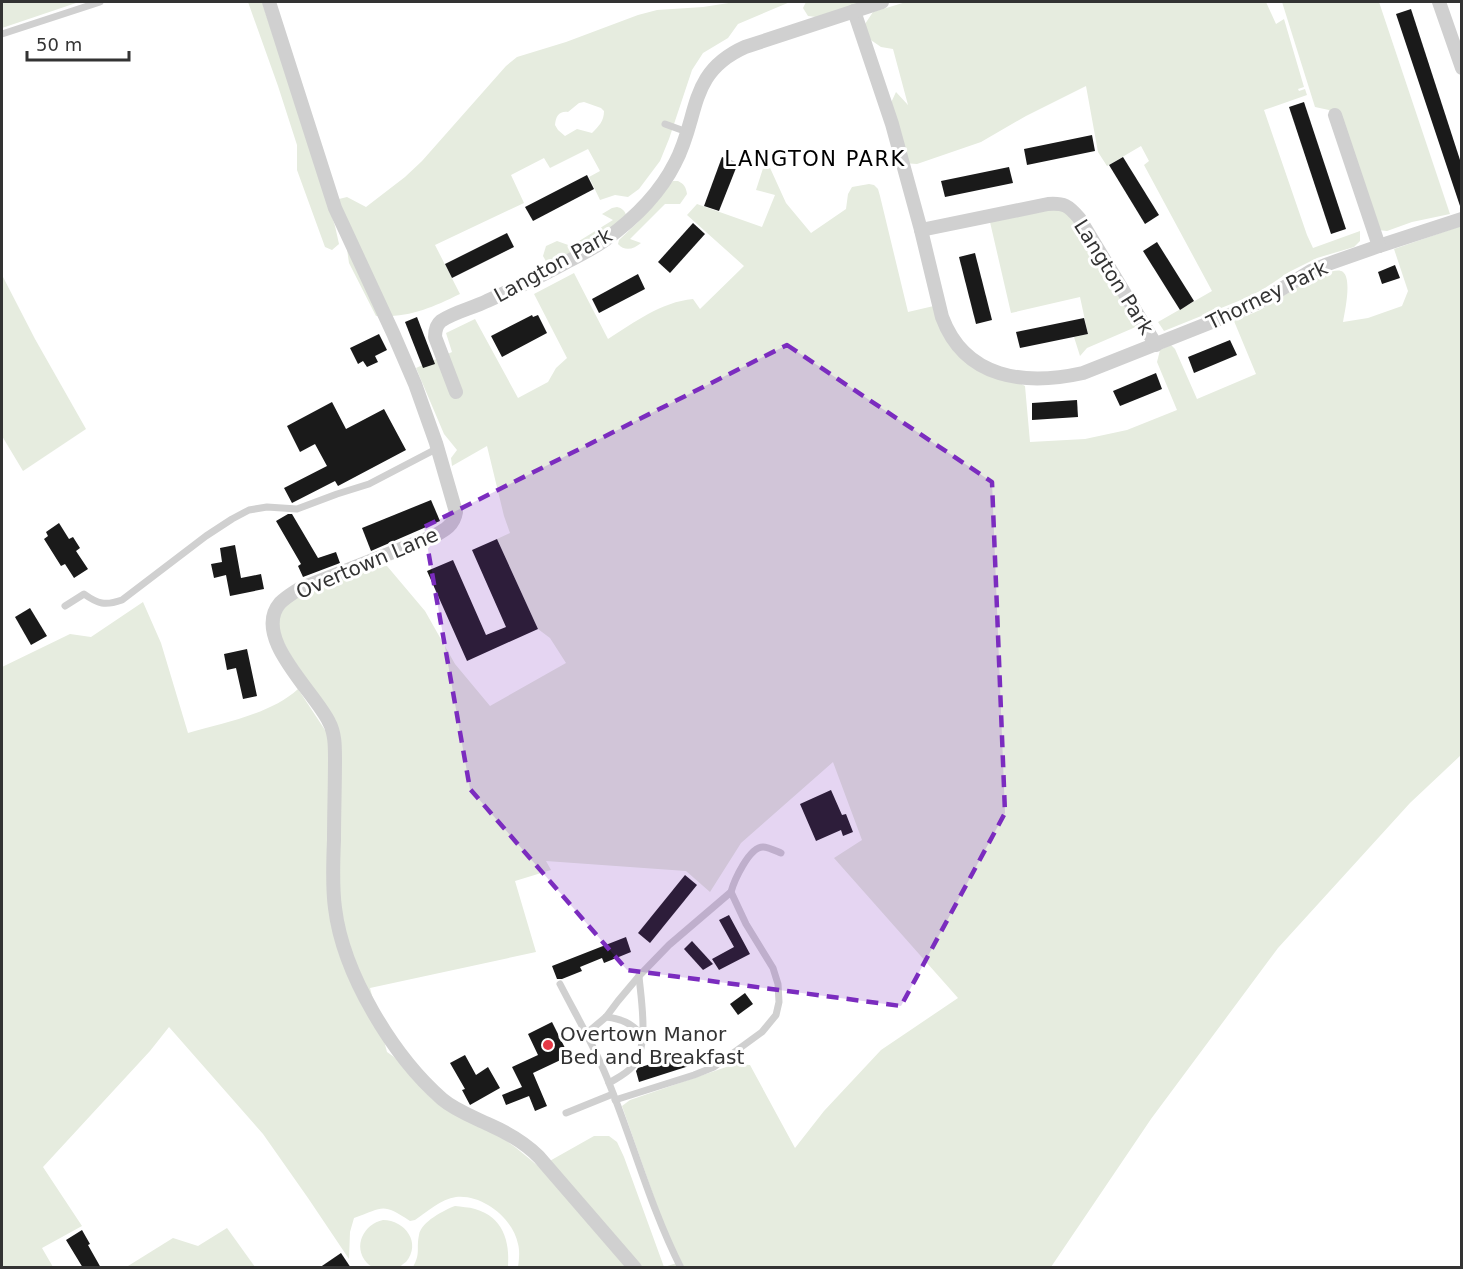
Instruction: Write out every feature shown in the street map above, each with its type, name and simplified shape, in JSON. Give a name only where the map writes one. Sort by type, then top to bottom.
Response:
[{"type":"street","name":"Overtown Lane","points":[[269,2],[335,208],[409,369],[438,448],[456,512],[452,524],[434,536],[299,589],[281,602],[274,617],[273,628],[279,649],[324,712],[333,732],[335,743],[333,890],[342,943],[362,990],[384,1031],[407,1061],[444,1101],[514,1137],[535,1152],[635,1268]]},
{"type":"street","name":"Langton Park","points":[[456,392],[435,337],[439,323],[577,257],[625,225],[648,203],[676,162],[701,87],[707,76],[722,61],[745,47],[849,8],[882,2]]},
{"type":"street","points":[[1439,2],[1459,53],[1461,68]]},
{"type":"street","name":"Langton Park","points":[[849,8],[892,124],[942,317],[954,342],[969,358],[992,371],[1027,379],[1064,377],[1083,373],[1156,345],[1079,218],[1067,206],[1060,203],[1048,204],[921,230]]},
{"type":"street","points":[[1335,115],[1379,246]]},
{"type":"street","name":"Thorney Park","points":[[1156,345],[1265,299],[1311,271],[1461,219]]},
{"type":"lane","points":[[2,34],[100,2]]},
{"type":"lane","points":[[665,124],[687,132]]},
{"type":"lane","points":[[65,606],[84,594],[96,603],[111,604],[122,600],[206,536],[249,510],[267,507],[297,509],[369,484],[438,448]]},
{"type":"lane","points":[[587,1033],[606,1017],[639,976],[669,945],[731,892],[739,872],[754,850],[762,847],[781,853]]},
{"type":"lane","points":[[566,1113],[714,1067],[762,1032],[776,1015],[779,1002],[778,984],[773,968],[746,924],[731,892]]},
{"type":"lane","points":[[609,1083],[632,1068],[640,1050],[642,1011],[639,976]]},
{"type":"lane","points":[[560,984],[587,1033],[609,1083],[655,1210],[681,1268]]},
{"type":"lane","points":[[606,1017],[628,1023],[642,1035]]},
{"type":"highlighted area","points":[[787,345],[992,482],[1005,813],[901,1006],[627,970],[470,789],[424,527]]},
{"type":"shaded area","points":[[2,2],[79,2],[2,28]]},
{"type":"shaded area","points":[[248,2],[262,2],[335,226],[339,244],[332,250],[325,247],[297,170],[297,145]]},
{"type":"shaded area","points":[[735,2],[790,2],[738,24],[728,38],[703,53],[692,70],[660,161],[639,189],[628,197],[615,195],[600,200],[589,177],[600,171],[588,149],[550,168],[544,158],[511,175],[524,203],[435,245],[460,294],[409,314],[376,316],[349,263],[339,199],[347,197],[366,207],[405,177],[422,161],[506,66],[517,57],[566,42],[638,15],[657,10]],"holes":[[[584,102],[604,111],[603,118],[592,133],[577,129],[565,136],[555,125],[558,115],[568,112],[579,103]]]},
{"type":"shaded area","points":[[806,2],[868,2],[824,18],[808,16],[803,8]]},
{"type":"shaded area","points":[[906,2],[1266,2],[1276,24],[1284,19],[1304,87],[1298,89],[1299,91],[1305,89],[1307,95],[1264,110],[1307,235],[1313,248],[1360,231],[1360,241],[1354,247],[1317,258],[1241,300],[1164,331],[1158,322],[1212,291],[1144,165],[1149,161],[1141,146],[1107,166],[1098,152],[1086,86],[981,142],[917,164],[903,163],[889,107],[896,92],[908,105],[893,49],[881,47],[865,36],[863,27],[873,12]]},
{"type":"shaded area","points":[[1282,2],[1379,2],[1450,214],[1412,222],[1387,231],[1378,230],[1329,110],[1315,107]]},
{"type":"shaded area","points":[[766,159],[786,203],[811,233],[846,209],[848,194],[852,187],[874,185],[880,196],[908,312],[938,305],[954,347],[1025,386],[1030,442],[1085,439],[1127,430],[1177,410],[1157,362],[1160,350],[1171,345],[1175,349],[1197,399],[1256,374],[1234,321],[1260,310],[1327,273],[1337,270],[1346,276],[1347,296],[1343,322],[1368,318],[1402,306],[1408,291],[1394,249],[1461,226],[1461,755],[1410,803],[1278,948],[1151,1119],[1051,1267],[664,1267],[518,1267],[519,1247],[510,1225],[486,1204],[466,1197],[445,1200],[410,1221],[387,1209],[354,1218],[350,1232],[349,1259],[263,1134],[169,1027],[150,1051],[43,1167],[82,1226],[42,1248],[53,1267],[2,1268],[2,667],[70,634],[91,637],[143,602],[161,643],[188,733],[261,711],[287,698],[298,689],[325,730],[332,716],[291,656],[279,633],[279,616],[289,601],[344,575],[387,566],[425,611],[455,664],[490,706],[566,663],[550,638],[538,629],[497,539],[510,533],[487,446],[452,466],[451,458],[457,450],[444,434],[416,368],[452,352],[446,333],[475,319],[518,398],[548,382],[556,368],[567,358],[534,294],[574,273],[608,339],[659,308],[670,304],[693,299],[700,309],[744,266],[687,215],[697,204],[762,227],[775,195],[756,190]],"holes":[[[833,762],[862,840],[834,858],[958,998],[881,1050],[824,1111],[795,1148],[750,1065],[735,1064],[630,1100],[622,1106],[677,1263],[664,1267],[617,1142],[609,1136],[594,1136],[539,1167],[503,1139],[442,1106],[429,1096],[400,1063],[387,1052],[370,988],[536,952],[515,881],[551,870],[546,861],[686,871],[710,892],[741,843]]]},
{"type":"shaded area","points":[[673,181],[680,182],[686,189],[687,194],[680,204],[665,204],[630,239],[641,243],[638,245],[630,249],[618,244],[619,240],[637,223]]},
{"type":"shaded area","points":[[617,207],[625,212],[624,219],[577,250],[547,263],[543,256],[546,246],[557,241],[571,246],[613,220],[602,214]]},
{"type":"shaded area","points":[[1061,208],[1068,213],[1138,326],[1087,348],[1080,356],[1074,337],[1088,334],[1080,297],[1011,313],[990,222]]},
{"type":"shaded area","points":[[2,275],[86,429],[23,471],[2,436]]},
{"type":"shaded area","points":[[455,1206],[473,1208],[485,1213],[498,1224],[506,1239],[508,1267],[413,1267],[417,1258],[421,1230],[434,1217]]},
{"type":"shaded area","points":[[391,1221],[404,1228],[412,1240],[411,1255],[398,1268],[373,1267],[367,1263],[360,1250],[360,1243],[366,1231],[376,1222]]},
{"type":"shaded area","points":[[227,1228],[255,1267],[129,1268],[128,1266],[173,1238],[198,1246]]},
{"type":"building","points":[[1411,9],[1461,163],[1461,206],[1396,14]]},
{"type":"building","points":[[1304,102],[1346,229],[1331,234],[1289,107]]},
{"type":"building","points":[[1092,135],[1095,151],[1027,165],[1024,149]]},
{"type":"building","points":[[722,157],[738,163],[719,211],[704,206]]},
{"type":"building","points":[[1123,157],[1159,215],[1145,224],[1109,165]]},
{"type":"building","points":[[1009,167],[1013,183],[945,197],[941,181]]},
{"type":"building","points":[[587,175],[594,189],[533,221],[525,207]]},
{"type":"building","points":[[693,223],[705,234],[670,273],[658,262]]},
{"type":"building","points":[[507,233],[514,247],[452,278],[445,264]]},
{"type":"building","points":[[1157,242],[1194,301],[1180,310],[1143,251]]},
{"type":"building","points":[[975,253],[992,320],[976,324],[959,257]]},
{"type":"building","points":[[1395,265],[1400,278],[1382,284],[1378,272]]},
{"type":"building","points":[[638,274],[645,289],[599,313],[592,299]]},
{"type":"building","points":[[532,315],[533,317],[538,315],[547,333],[502,357],[491,336]]},
{"type":"building","points":[[417,317],[435,364],[423,368],[405,322]]},
{"type":"building","points":[[1084,318],[1088,334],[1020,348],[1016,332]]},
{"type":"building","points":[[379,334],[387,350],[375,356],[378,362],[367,367],[363,361],[358,364],[350,348]]},
{"type":"building","points":[[1230,340],[1237,355],[1194,373],[1188,357]]},
{"type":"building","points":[[1156,373],[1162,389],[1120,406],[1113,391]]},
{"type":"building","points":[[1077,400],[1078,417],[1032,420],[1032,403]]},
{"type":"building","points":[[332,402],[346,429],[384,409],[406,450],[338,486],[335,481],[292,503],[284,488],[327,466],[315,444],[300,452],[287,426]]},
{"type":"building","points":[[431,500],[440,521],[371,551],[362,528]]},
{"type":"building","points":[[292,514],[318,558],[336,552],[340,563],[303,577],[298,566],[301,564],[276,521]]},
{"type":"building","points":[[59,523],[69,539],[73,537],[80,548],[76,551],[88,569],[74,578],[65,564],[61,566],[44,539],[48,536],[46,532]]},
{"type":"building","points":[[497,539],[538,629],[467,661],[427,571],[453,560],[486,635],[506,627],[472,550]]},
{"type":"building","points":[[235,545],[241,578],[261,574],[264,589],[230,596],[226,575],[214,578],[211,564],[222,562],[220,548]]},
{"type":"building","points":[[30,608],[47,636],[31,645],[15,617]]},
{"type":"building","points":[[247,649],[257,696],[243,699],[236,668],[227,670],[224,654]]},
{"type":"building","points":[[831,790],[842,815],[846,814],[853,832],[843,836],[841,830],[816,841],[800,804]]},
{"type":"building","points":[[685,875],[697,885],[650,943],[638,933]]},
{"type":"building","points":[[729,915],[750,954],[719,970],[712,959],[734,947],[719,920]]},
{"type":"building","points":[[626,937],[631,952],[604,963],[602,958],[580,967],[582,971],[557,979],[552,966]]},
{"type":"building","points":[[692,941],[713,964],[703,970],[684,949]]},
{"type":"building","points":[[745,993],[753,1004],[738,1015],[730,1004]]},
{"type":"building","name":"Overtown Manor Bed and Breakfast","points":[[552,1022],[569,1056],[533,1073],[547,1106],[535,1111],[529,1096],[506,1105],[502,1095],[522,1087],[512,1067],[538,1055],[528,1034]]},
{"type":"building","points":[[685,1053],[689,1066],[639,1082],[636,1071],[638,1068]]},
{"type":"building","points":[[465,1055],[476,1075],[488,1067],[500,1088],[470,1105],[462,1090],[465,1089],[450,1063]]},
{"type":"building","points":[[82,1230],[101,1268],[83,1268],[66,1240]]},
{"type":"building","points":[[341,1253],[351,1268],[319,1268]]},
{"type":"place","name":"Overtown Manor Bed and Breakfast","points":[[548,1045]]},
{"type":"district","name":"LANGTON PARK","points":[[815,159]]}]
